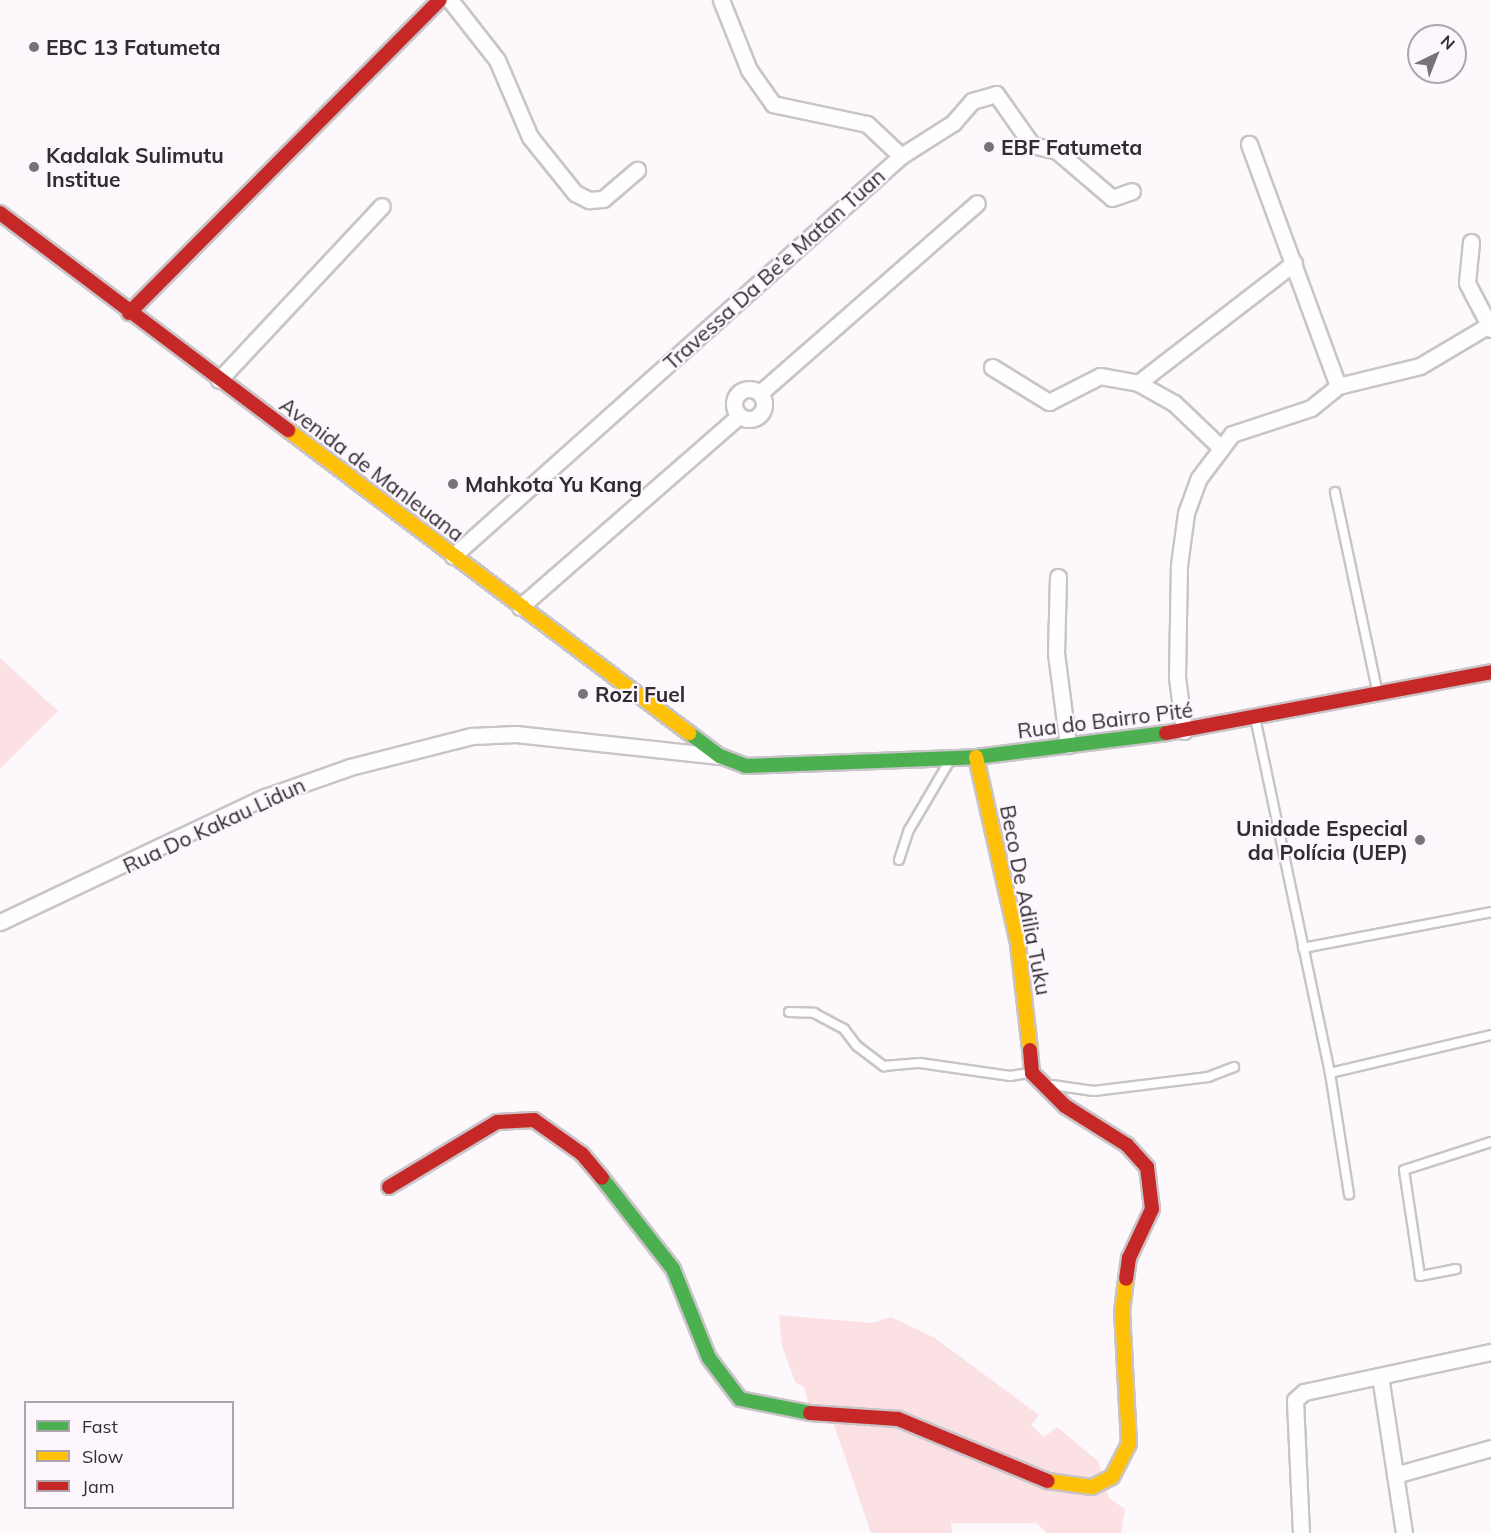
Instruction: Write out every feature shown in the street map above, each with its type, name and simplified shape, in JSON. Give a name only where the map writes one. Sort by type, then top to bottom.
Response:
[{"type":"main road","points":[[129,313],[440,0]]},
{"type":"main road","name":"Avenida de Manleuana","points":[[0,213],[129,313],[720,756]]},
{"type":"main road","name":"Rua do Bairro Pité","points":[[720,756],[746,766],[976,757],[1256,720],[1491,672]]},
{"type":"main road","name":"Beco De Adilia Tuku","points":[[976,757],[1018,944],[1032,1073]]},
{"type":"main road","points":[[389,1187],[497,1122],[534,1120],[582,1154],[656,1243],[673,1269],[709,1358],[740,1399],[781,1410],[897,1419],[1046,1482],[1092,1487],[1118,1472],[1127,1454],[1122,1312],[1129,1258],[1152,1209],[1150,1179],[1148,1167],[1126,1145],[1065,1106],[1032,1073]]},
{"type":"street","points":[[450,0],[497,60],[530,137],[575,193],[589,200],[603,199],[637,170]]},
{"type":"street","name":"Travessa Da Be’e Matan Tuan","points":[[453,556],[901,156],[867,124],[773,104],[749,70],[721,0]]},
{"type":"street","points":[[901,156],[953,123],[972,101],[996,94],[1032,145],[1057,151],[1112,198],[1132,191]]},
{"type":"street","points":[[1249,144],[1338,386]]},
{"type":"street","points":[[739,416],[738,394],[760,393],[976,202]]},
{"type":"street","points":[[219,380],[382,206]]},
{"type":"street","points":[[1184,731],[1177,677],[1180,555],[1186,513],[1199,478],[1220,447],[1232,434],[1311,408],[1338,386],[1420,366],[1490,327],[1467,283],[1471,242]]},
{"type":"street","points":[[1138,383],[1294,263]]},
{"type":"street","points":[[992,367],[1049,402],[1100,376],[1138,383],[1174,403],[1220,447]]},
{"type":"street","points":[[520,607],[739,416],[757,418],[763,411],[760,393]]},
{"type":"street","points":[[1058,577],[1056,653],[1068,745]]},
{"type":"street","name":"Rua Do Kakau Lidun","points":[[0,922],[265,797],[350,767],[472,736],[516,734],[720,756]]},
{"type":"street","points":[[1301,1533],[1295,1400],[1304,1392],[1491,1352]]},
{"type":"street","points":[[1380,1376],[1404,1533]]},
{"type":"street","points":[[1395,1475],[1491,1448]]},
{"type":"lane","points":[[1335,492],[1378,695]]},
{"type":"lane","points":[[1256,720],[1330,1073],[1349,1195]]},
{"type":"lane","points":[[899,860],[909,830],[950,759]]},
{"type":"lane","points":[[1303,948],[1491,912]]},
{"type":"lane","points":[[789,1012],[814,1013],[844,1029],[857,1046],[884,1066],[920,1063],[1010,1076],[1032,1073]]},
{"type":"lane","points":[[1330,1073],[1491,1035]]},
{"type":"lane","points":[[1045,1084],[1094,1091],[1208,1077],[1234,1068]]},
{"type":"lane","points":[[1455,1269],[1420,1276],[1404,1170],[1491,1142]]},
{"type":"shaded area","points":[[0,658],[58,711],[0,769]]},
{"type":"shaded area","points":[[779,1315],[871,1323],[891,1317],[935,1338],[1039,1415],[1031,1425],[1044,1437],[1057,1427],[1098,1461],[1109,1498],[1125,1509],[1121,1533],[1047,1533],[1036,1523],[951,1523],[952,1533],[871,1533],[834,1425],[809,1405],[804,1387],[795,1382],[782,1346]]},
{"type":"traffic: fast","points":[[689,733],[720,756],[746,766],[976,757],[1166,733]]},
{"type":"traffic: fast","points":[[602,1178],[673,1269],[709,1358],[740,1399],[810,1413]]},
{"type":"traffic: slow","points":[[288,430],[689,733]]},
{"type":"traffic: slow","points":[[976,757],[1018,944],[1030,1050]]},
{"type":"traffic: slow","points":[[1048,1481],[1092,1487],[1112,1477],[1129,1444],[1122,1312],[1126,1279]]},
{"type":"traffic: jam","points":[[129,313],[440,0]]},
{"type":"traffic: jam","points":[[0,213],[288,430]]},
{"type":"traffic: jam","points":[[1166,733],[1491,672]]},
{"type":"traffic: jam","points":[[1030,1050],[1032,1073],[1065,1106],[1127,1145],[1147,1167],[1152,1209],[1129,1258],[1126,1279]]},
{"type":"traffic: jam","points":[[389,1187],[497,1122],[534,1120],[582,1154],[602,1178]]},
{"type":"traffic: jam","points":[[810,1413],[898,1419],[1048,1481]]},
{"type":"place","name":"EBC 13 Fatumeta","points":[[34,47]]},
{"type":"place","name":"EBF Fatumeta","points":[[989,147]]},
{"type":"place","name":"Kadalak Sulimutu Institue","points":[[34,167]]},
{"type":"place","name":"Mahkota Yu Kang","points":[[453,484]]},
{"type":"place","name":"Rozi Fuel","points":[[583,694]]},
{"type":"place","name":"Unidade Especial da Polícia (UEP)","points":[[1420,840]]}]
